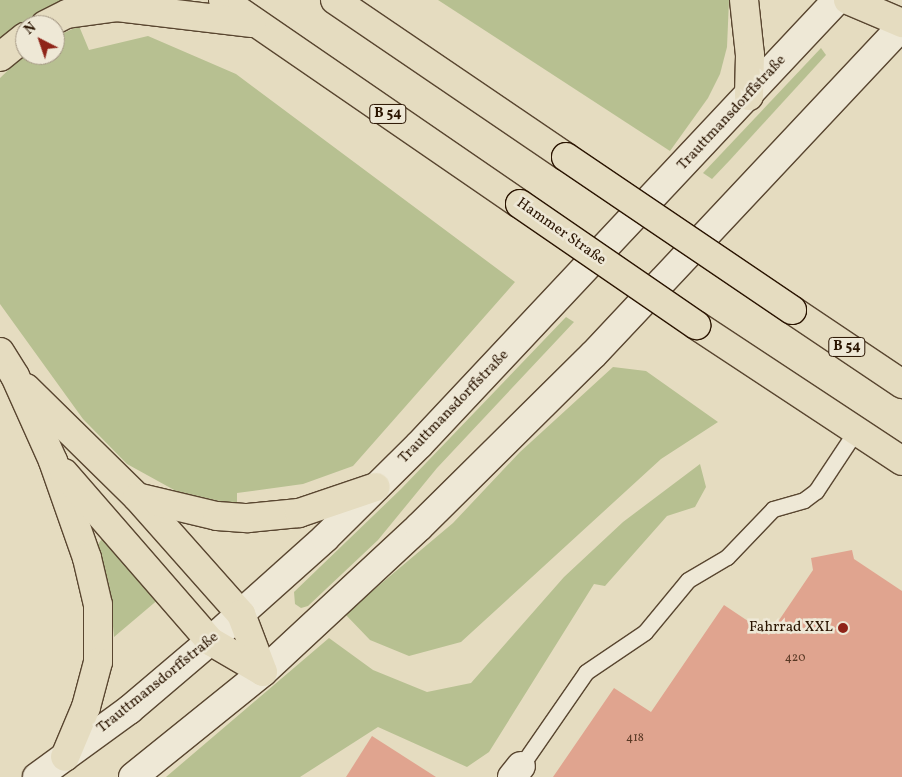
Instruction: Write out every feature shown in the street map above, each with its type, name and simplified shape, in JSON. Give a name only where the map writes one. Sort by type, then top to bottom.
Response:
[{"type":"main road","name":"Hammer Straße","points":[[223,0],[747,360],[902,461]]},
{"type":"main road","name":"B 54","points":[[335,0],[902,384]]},
{"type":"main road","points":[[744,0],[750,55],[749,96]]},
{"type":"main road","name":"Trauttmansdorffstraße","points":[[37,777],[129,710],[242,614],[325,538],[749,96],[837,0]]},
{"type":"main road","points":[[848,0],[902,24]]},
{"type":"main road","points":[[890,0],[902,24]]},
{"type":"main road","points":[[65,15],[117,7],[257,24]]},
{"type":"main road","points":[[133,777],[263,672],[398,548],[586,362],[902,24]]},
{"type":"main road","points":[[0,57],[15,45]]},
{"type":"main road","points":[[0,352],[15,376],[53,461],[87,558],[98,614],[98,662],[86,707],[65,757]]},
{"type":"main road","points":[[15,376],[137,497],[242,614],[263,672]]},
{"type":"main road","points":[[53,461],[210,641],[263,672]]},
{"type":"main road","points":[[137,497],[217,516],[248,518],[299,513],[376,487]]},
{"type":"lane","points":[[516,772],[586,672],[645,632],[688,580],[726,557],[773,509],[804,500],[816,491],[855,432]]},
{"type":"green space","points":[[0,0],[179,0],[198,13],[65,22],[65,15],[15,15],[15,40],[0,63]]},
{"type":"green space","points":[[438,0],[729,0],[727,47],[720,74],[708,98],[670,151]]},
{"type":"green space","points":[[79,26],[89,50],[148,36],[236,74],[515,282],[353,466],[303,484],[237,493],[237,505],[176,491],[127,464],[83,419],[0,304],[0,78],[15,64],[65,65],[65,32]]},
{"type":"green space","points":[[821,48],[826,55],[730,160],[712,179],[703,173]]},
{"type":"green space","points":[[566,317],[574,322],[437,468],[378,540],[308,606],[301,608],[295,604],[294,592],[401,489]]},
{"type":"green space","points":[[613,367],[646,371],[718,422],[661,459],[461,642],[409,656],[370,640],[345,614],[453,523],[520,452]]},
{"type":"green space","points":[[700,464],[706,487],[695,507],[667,516],[605,586],[594,584],[489,752],[467,767],[378,727],[300,777],[166,777],[329,638],[373,670],[427,692],[471,683],[564,577],[623,522]]},
{"type":"green space","points":[[103,537],[160,598],[114,637],[109,584],[97,546]]},
{"type":"building","points":[[852,550],[854,559],[902,591],[902,777],[553,777],[614,688],[651,712],[724,605],[769,635],[813,570],[811,558]]},
{"type":"building","points":[[372,736],[436,777],[346,777]]},
{"type":"place","name":"Fahrrad XXL","points":[[843,628]]}]
